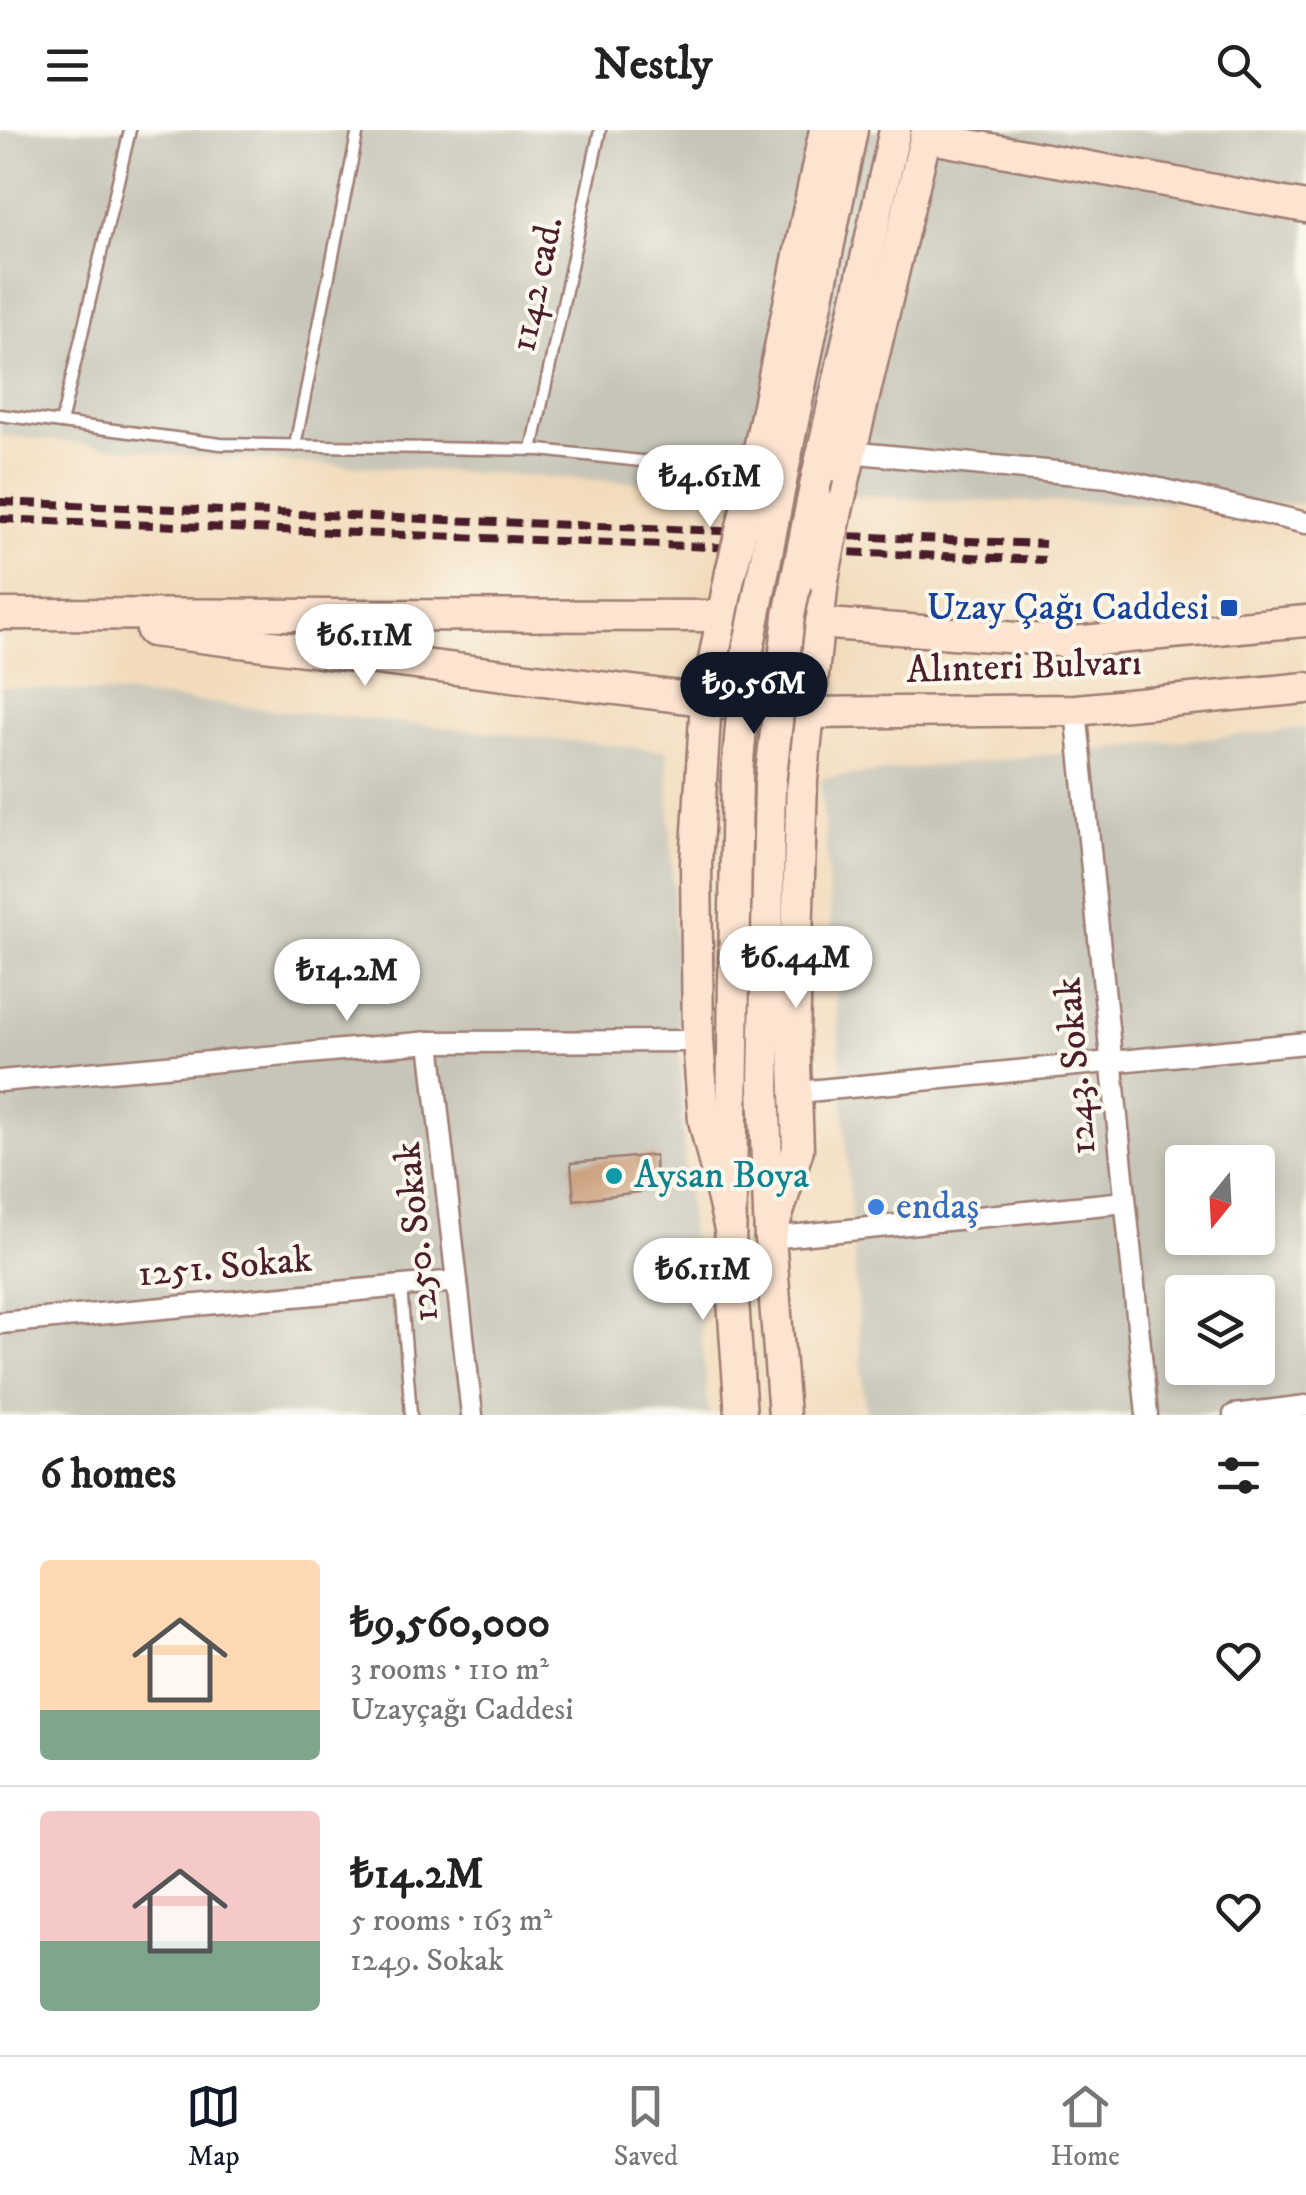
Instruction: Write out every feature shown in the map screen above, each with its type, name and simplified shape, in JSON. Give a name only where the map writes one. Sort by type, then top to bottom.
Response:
[{"type":"main road","points":[[741,1415],[730,1229],[738,774],[747,655],[785,461],[830,130]]},
{"type":"main road","points":[[730,1229],[704,1120],[698,1041],[696,864],[706,701],[720,616],[830,130]]},
{"type":"main road","points":[[784,1415],[770,1238],[764,1085],[770,784],[789,616],[895,130]]},
{"type":"main road","points":[[770,1238],[798,1149],[794,1036],[808,713],[823,579],[848,452],[927,133],[1306,207]]},
{"type":"main road","name":"Alınteri Bulvarı","points":[[15,615],[720,616],[1072,642],[1306,621]]},
{"type":"main road","name":"Alınteri Bulvarı","points":[[15,615],[808,713],[1076,710],[1306,688]]},
{"type":"street","points":[[848,452],[1108,477],[1306,523]]},
{"type":"street","name":"1243. Sokak","points":[[1076,710],[1147,1415]]},
{"type":"street","points":[[0,1080],[430,1042],[698,1041]]},
{"type":"street","name":"1250. Sokak","points":[[430,1042],[472,1415]]},
{"type":"street","points":[[798,1092],[1306,1043]]},
{"type":"street","points":[[770,1238],[1124,1202]]},
{"type":"street","name":"1251. Sokak","points":[[0,1323],[457,1281]]},
{"type":"street","points":[[1234,1415],[1306,1406]]},
{"type":"lane","points":[[61,423],[130,130]]},
{"type":"lane","points":[[295,446],[358,130]]},
{"type":"lane","name":"1142 cad.","points":[[532,450],[600,130]]},
{"type":"lane","points":[[0,415],[221,444],[532,450],[751,488]]},
{"type":"lane","points":[[401,1286],[411,1415]]},
{"type":"shaded area","points":[[0,130],[1306,130],[1306,504],[956,501],[203,457],[0,435]]},
{"type":"shaded area","points":[[0,687],[125,694],[667,751],[685,1173],[709,1415],[0,1415]]},
{"type":"shaded area","points":[[1306,728],[1306,1415],[865,1415],[821,778]]},
{"type":"building","name":"Aysan Boya","points":[[655,1155],[656,1190],[574,1200],[571,1163]]},
{"type":"railway","points":[[0,502],[1045,544]]},
{"type":"railway","points":[[0,519],[1045,560]]},
{"type":"place","name":"Uzay Çağı Caddesi","points":[[1229,608]]},
{"type":"place","name":"Aysan Boya","points":[[614,1176]]},
{"type":"place","name":"endaş","points":[[876,1207]]}]
